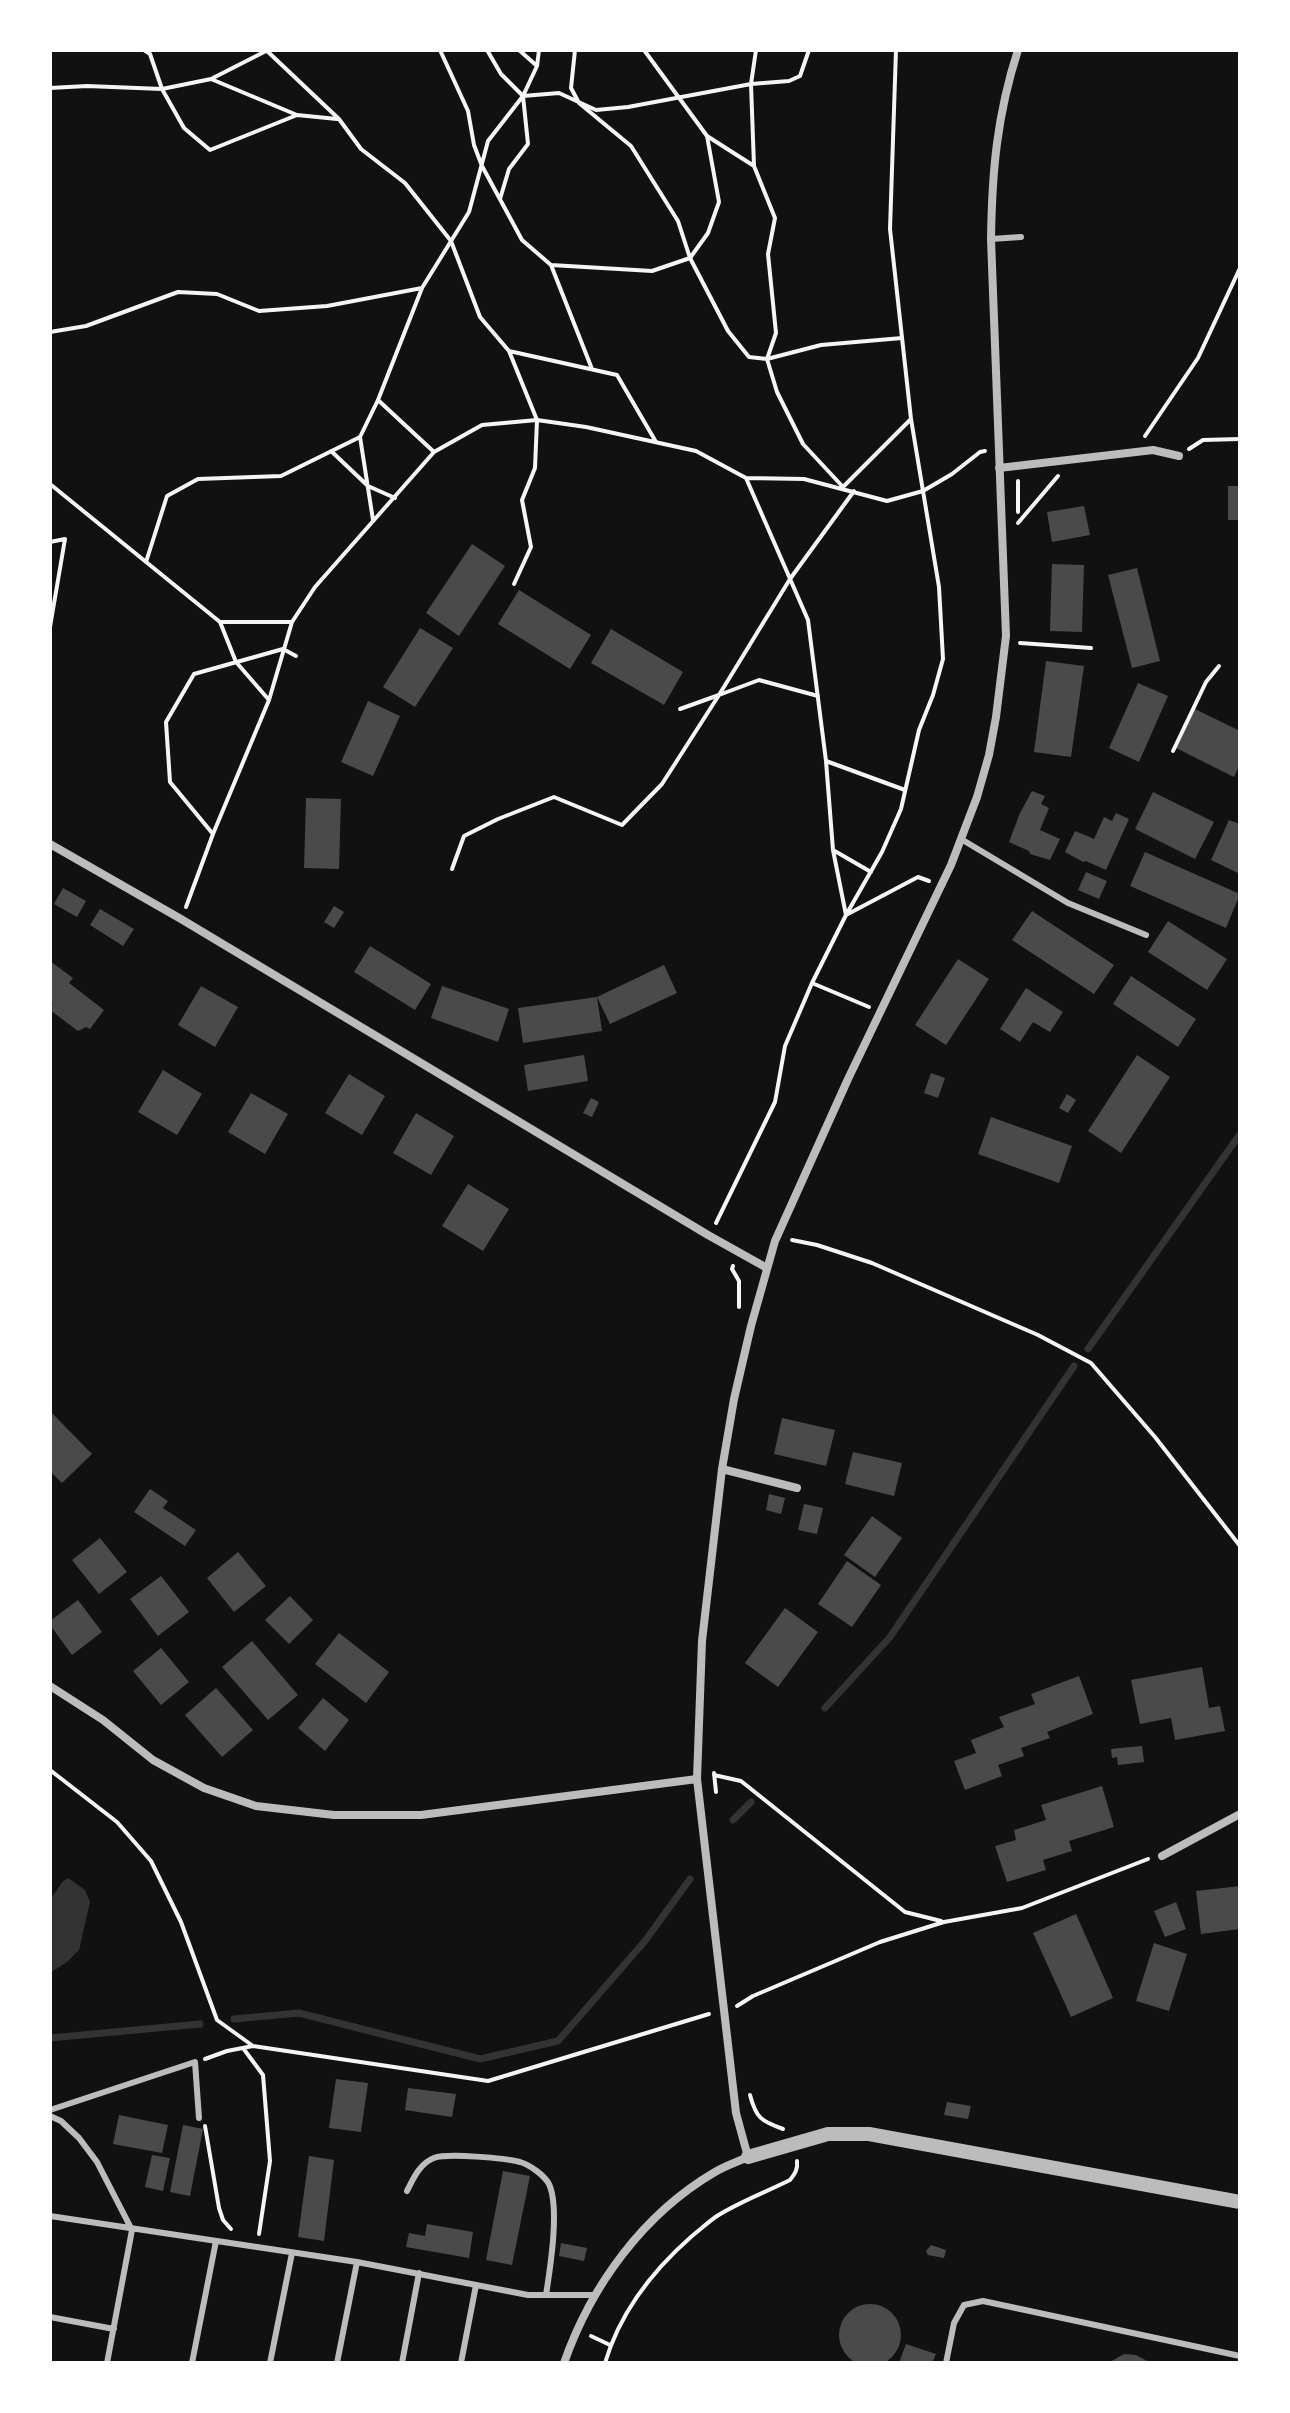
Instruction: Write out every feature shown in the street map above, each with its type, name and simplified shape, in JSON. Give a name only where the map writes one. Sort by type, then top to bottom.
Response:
[{"type":"street","points":[[748,2157],[736,2113],[697,1779],[702,1641],[722,1469],[734,1399],[775,1241],[848,1079],[941,886],[977,797],[989,755],[1006,636],[991,239],[992,174],[1009,78],[1018,50]]},
{"type":"street","points":[[999,468],[1153,450],[1179,456]]},
{"type":"street","points":[[50,844],[767,1268]]},
{"type":"street","points":[[722,1469],[797,1488]]},
{"type":"street","points":[[50,1686],[103,1720],[153,1760],[204,1788],[256,1806],[334,1815],[421,1815],[697,1779]]},
{"type":"street","points":[[1162,1856],[1240,1814]]},
{"type":"street","points":[[564,2363],[593,2295],[620,2256],[680,2197],[715,2172],[748,2157],[828,2134],[869,2134],[1240,2202]]},
{"type":"lane","points":[[991,239],[1021,237]]},
{"type":"lane","points":[[961,839],[1068,903],[1146,935]]},
{"type":"lane","points":[[50,2113],[195,2062],[199,2118]]},
{"type":"lane","points":[[50,2113],[79,2138],[97,2162],[132,2230],[107,2363]]},
{"type":"lane","points":[[407,2191],[415,2173],[432,2159],[442,2157],[521,2162],[538,2172],[549,2183],[553,2205],[546,2295]]},
{"type":"lane","points":[[50,2216],[357,2262],[528,2295],[593,2295]]},
{"type":"lane","points":[[192,2363],[216,2241]]},
{"type":"lane","points":[[270,2363],[292,2253]]},
{"type":"lane","points":[[337,2363],[357,2262]]},
{"type":"lane","points":[[402,2363],[419,2273]]},
{"type":"lane","points":[[461,2363],[476,2285]]},
{"type":"lane","points":[[946,2363],[954,2323],[964,2305],[983,2301],[1240,2356]]},
{"type":"lane","points":[[50,2317],[114,2329]]},
{"type":"path","points":[[144,50],[150,54],[162,89],[184,128],[210,150],[297,115]]},
{"type":"path","points":[[50,88],[162,89],[211,79],[267,50],[339,119],[361,149],[405,183],[451,241],[480,317],[509,351],[537,420],[535,468],[522,500],[531,547],[514,584]]},
{"type":"path","points":[[440,50],[468,111],[474,145],[482,166],[522,240],[551,265],[592,369]]},
{"type":"path","points":[[487,50],[501,74],[523,96],[528,144],[509,169],[500,200]]},
{"type":"path","points":[[519,50],[537,66]]},
{"type":"path","points":[[374,522],[360,437],[378,400],[422,288],[469,212],[488,141],[523,96],[537,66],[539,50]]},
{"type":"path","points":[[575,50],[571,88],[579,103],[631,146],[678,221],[690,258],[728,331],[749,357],[767,359],[821,345],[902,338]]},
{"type":"path","points":[[644,50],[707,136],[754,166]]},
{"type":"path","points":[[756,50],[751,84],[754,166],[775,218],[768,254],[776,333],[767,359],[777,392],[803,444],[843,487]]},
{"type":"path","points":[[523,96],[559,93],[596,110],[751,84],[789,81],[800,76],[809,50]]},
{"type":"path","points":[[708,1235],[723,1211],[775,1102],[785,1046],[812,983],[901,809],[919,730],[943,659],[939,587],[911,419],[890,229],[896,50]]},
{"type":"path","points":[[211,79],[297,115],[339,119]]},
{"type":"path","points":[[551,265],[652,271],[690,258],[708,233],[719,202],[707,136]]},
{"type":"path","points":[[1137,452],[1198,358],[1240,268]]},
{"type":"path","points":[[50,332],[86,326],[178,292],[217,294],[259,311],[327,306],[422,288]]},
{"type":"path","points":[[509,351],[617,375],[656,442]]},
{"type":"path","points":[[378,400],[434,452]]},
{"type":"path","points":[[843,487],[911,419]]},
{"type":"path","points":[[181,919],[269,700],[292,622],[315,587],[434,452],[482,425],[537,420],[586,427],[696,451],[746,478],[804,479],[887,501],[923,491],[980,452]]},
{"type":"path","points":[[146,562],[167,496],[198,479],[281,476],[360,437]]},
{"type":"path","points":[[1179,456],[1203,440],[1240,439]]},
{"type":"path","points":[[331,451],[368,486],[395,498]]},
{"type":"path","points":[[1018,523],[1072,460]]},
{"type":"path","points":[[1018,466],[1019,536]]},
{"type":"path","points":[[746,478],[808,620],[826,761],[833,850],[846,915]]},
{"type":"path","points":[[50,484],[220,622],[236,662],[269,700]]},
{"type":"path","points":[[452,869],[464,836],[554,797],[622,825],[662,784],[790,579],[854,491]]},
{"type":"path","points":[[50,542],[65,539],[50,627]]},
{"type":"path","points":[[220,622],[292,622]]},
{"type":"path","points":[[50,638],[50,647]]},
{"type":"path","points":[[1020,643],[1091,648]]},
{"type":"path","points":[[213,834],[170,782],[166,722],[194,674],[283,649],[296,656]]},
{"type":"path","points":[[1173,751],[1206,682],[1219,666]]},
{"type":"path","points":[[680,709],[759,680],[818,696]]},
{"type":"path","points":[[826,761],[905,790]]},
{"type":"path","points":[[833,850],[871,872]]},
{"type":"path","points":[[846,915],[918,877],[941,886]]},
{"type":"path","points":[[812,983],[881,1013]]},
{"type":"path","points":[[789,1247],[792,1240],[872,1263],[1038,1335],[1091,1363],[1155,1437],[1240,1546]]},
{"type":"path","points":[[739,1307],[739,1281],[732,1269],[740,1254]]},
{"type":"path","points":[[698,1766],[714,1765],[717,1806]]},
{"type":"path","points":[[50,1770],[117,1822],[151,1861],[181,1922],[217,2020],[253,2046]]},
{"type":"path","points":[[714,1775],[741,1781],[905,1912],[944,1922]]},
{"type":"path","points":[[733,1993],[734,2008],[753,1996],[880,1942],[944,1922],[1022,1908],[1162,1856]]},
{"type":"path","points":[[195,2062],[253,2046],[488,2081],[711,2014]]},
{"type":"path","points":[[243,2048],[263,2075],[270,2161],[257,2247]]},
{"type":"path","points":[[605,2363],[610,2345],[641,2290],[665,2261],[715,2217],[795,2175],[798,2166],[789,2131],[764,2122],[754,2112],[749,2090]]},
{"type":"path","points":[[199,2118],[208,2132],[213,2185],[223,2220],[245,2245]]},
{"type":"path","points":[[576,2329],[610,2345]]},
{"type":"shaded area","points":[[68,1878],[85,1890],[90,1902],[79,1950],[50,1973],[50,1900]]},
{"type":"building","points":[[1228,486],[1240,486],[1240,520],[1228,520]]},
{"type":"building","points":[[1084,506],[1090,535],[1052,542],[1047,512]]},
{"type":"building","points":[[472,544],[505,566],[459,636],[426,613]]},
{"type":"building","points":[[1052,564],[1084,565],[1082,632],[1050,631]]},
{"type":"building","points":[[1137,568],[1160,661],[1132,668],[1108,575]]},
{"type":"building","points":[[519,590],[591,635],[570,669],[498,624]]},
{"type":"building","points":[[420,628],[453,648],[415,707],[383,687]]},
{"type":"building","points":[[611,629],[683,672],[664,705],[591,663]]},
{"type":"building","points":[[1046,661],[1084,666],[1071,757],[1034,752]]},
{"type":"building","points":[[1138,683],[1168,696],[1139,762],[1109,748]]},
{"type":"building","points":[[368,701],[400,716],[373,776],[341,762]]},
{"type":"building","points":[[1195,709],[1240,731],[1240,764],[1234,777],[1176,748]]},
{"type":"building","points":[[1032,791],[1045,796],[1041,804],[1049,808],[1040,830],[1060,839],[1050,860],[1030,854],[1009,842]]},
{"type":"building","points":[[1153,792],[1214,822],[1195,859],[1135,829]]},
{"type":"building","points":[[306,798],[341,799],[339,869],[304,868]]},
{"type":"building","points":[[1116,813],[1129,819],[1106,870],[1065,852],[1075,831],[1094,839],[1104,817],[1112,821]]},
{"type":"building","points":[[1229,820],[1240,824],[1240,874],[1211,860]]},
{"type":"building","points":[[1145,852],[1240,894],[1226,928],[1130,886]]},
{"type":"building","points":[[1086,872],[1107,881],[1099,899],[1078,890]]},
{"type":"building","points":[[63,888],[86,901],[77,917],[54,904]]},
{"type":"building","points":[[334,906],[344,912],[334,928],[324,922]]},
{"type":"building","points":[[100,909],[134,929],[123,946],[90,925]]},
{"type":"building","points":[[1032,911],[1114,965],[1094,994],[1012,940]]},
{"type":"building","points":[[1168,921],[1227,959],[1207,990],[1148,952]]},
{"type":"building","points":[[370,946],[431,984],[415,1010],[354,972]]},
{"type":"building","points":[[958,959],[989,979],[946,1045],[915,1025]]},
{"type":"building","points":[[50,961],[73,978],[69,983],[104,1010],[90,1029],[86,1027],[78,1031],[50,1010],[53,1004],[50,1002]]},
{"type":"building","points":[[664,965],[677,993],[610,1024],[597,997]]},
{"type":"building","points":[[1131,976],[1196,1019],[1178,1047],[1113,1004]]},
{"type":"building","points":[[201,986],[238,1007],[215,1047],[178,1025]]},
{"type":"building","points":[[442,986],[509,1009],[498,1042],[431,1018]]},
{"type":"building","points":[[1026,988],[1063,1012],[1050,1032],[1033,1022],[1020,1042],[1000,1029]]},
{"type":"building","points":[[597,997],[602,1031],[523,1043],[518,1008]]},
{"type":"building","points":[[584,1055],[588,1081],[528,1091],[524,1065]]},
{"type":"building","points":[[1137,1055],[1170,1077],[1121,1153],[1088,1131]]},
{"type":"building","points":[[163,1070],[202,1094],[177,1135],[138,1112]]},
{"type":"building","points":[[931,1073],[945,1078],[938,1098],[924,1093]]},
{"type":"building","points":[[349,1074],[385,1096],[362,1135],[325,1113]]},
{"type":"building","points":[[251,1093],[288,1114],[265,1154],[228,1132]]},
{"type":"building","points":[[1067,1094],[1076,1100],[1068,1113],[1059,1108]]},
{"type":"building","points":[[591,1098],[599,1102],[592,1117],[583,1113]]},
{"type":"building","points":[[416,1113],[454,1136],[431,1175],[393,1153]]},
{"type":"building","points":[[991,1117],[1072,1146],[1059,1183],[978,1154]]},
{"type":"building","points":[[468,1184],[509,1209],[483,1251],[442,1226]]},
{"type":"building","points":[[50,1411],[92,1454],[62,1483],[50,1471]]},
{"type":"building","points":[[782,1418],[835,1430],[826,1466],[774,1454]]},
{"type":"building","points":[[853,1452],[902,1463],[894,1496],[845,1484]]},
{"type":"building","points":[[150,1489],[168,1501],[163,1508],[196,1530],[185,1546],[134,1512]]},
{"type":"building","points":[[769,1494],[785,1498],[781,1514],[766,1510]]},
{"type":"building","points":[[804,1504],[823,1508],[817,1534],[798,1530]]},
{"type":"building","points":[[872,1516],[902,1538],[875,1577],[844,1555]]},
{"type":"building","points":[[100,1538],[127,1572],[99,1594],[72,1560]]},
{"type":"building","points":[[238,1552],[266,1586],[234,1612],[207,1578]]},
{"type":"building","points":[[847,1561],[881,1585],[852,1627],[818,1604]]},
{"type":"building","points":[[161,1576],[189,1612],[158,1636],[130,1599]]},
{"type":"building","points":[[290,1596],[313,1620],[289,1644],[265,1620]]},
{"type":"building","points":[[78,1600],[102,1632],[72,1655],[50,1621]]},
{"type":"building","points":[[785,1608],[818,1632],[778,1687],[745,1663]]},
{"type":"building","points":[[339,1633],[389,1672],[366,1703],[315,1664]]},
{"type":"building","points":[[252,1641],[298,1695],[268,1720],[222,1667]]},
{"type":"building","points":[[161,1648],[189,1682],[161,1705],[133,1671]]},
{"type":"building","points":[[1202,1667],[1209,1708],[1220,1706],[1225,1731],[1175,1740],[1171,1718],[1140,1724],[1131,1680]]},
{"type":"building","points":[[1079,1676],[1093,1714],[1047,1732],[1050,1738],[1021,1748],[1024,1756],[998,1765],[1002,1776],[965,1790],[954,1761],[976,1753],[971,1740],[1004,1727],[999,1717],[1035,1704],[1031,1694]]},
{"type":"building","points":[[216,1688],[253,1730],[222,1757],[185,1715]]},
{"type":"building","points":[[323,1698],[349,1720],[325,1751],[298,1728]]},
{"type":"building","points":[[1142,1746],[1144,1762],[1118,1765],[1117,1757],[1112,1758],[1111,1749]]},
{"type":"building","points":[[1102,1786],[1114,1827],[1069,1841],[1072,1851],[1043,1860],[1046,1870],[1007,1882],[995,1846],[1016,1840],[1014,1830],[1046,1820],[1041,1805]]},
{"type":"building","points":[[1240,1886],[1240,1929],[1201,1934],[1196,1891]]},
{"type":"building","points":[[1176,1902],[1186,1929],[1165,1937],[1154,1911]]},
{"type":"building","points":[[1076,1914],[1113,1998],[1071,2017],[1033,1933]]},
{"type":"building","points":[[1154,1943],[1187,1954],[1169,2011],[1136,2001]]},
{"type":"building","points":[[336,2079],[368,2083],[361,2132],[329,2128]]},
{"type":"building","points":[[408,2088],[456,2094],[452,2117],[405,2110]]},
{"type":"building","points":[[947,2102],[971,2106],[968,2119],[944,2115]]},
{"type":"building","points":[[119,2115],[168,2125],[162,2153],[113,2144]]},
{"type":"building","points":[[183,2125],[203,2129],[190,2196],[170,2192]]},
{"type":"building","points":[[152,2155],[170,2158],[163,2191],[145,2187]]},
{"type":"building","points":[[309,2156],[334,2160],[324,2241],[298,2237]]},
{"type":"building","points":[[503,2171],[530,2176],[512,2265],[486,2260]]},
{"type":"building","points":[[427,2224],[473,2232],[469,2258],[406,2247],[409,2233],[425,2236]]},
{"type":"building","points":[[561,2243],[587,2248],[584,2261],[559,2256]]},
{"type":"building","points":[[931,2245],[946,2250],[944,2258],[928,2255],[926,2251]]},
{"type":"building","points":[[864,2304],[876,2304],[892,2313],[899,2323],[899,2347],[892,2357],[876,2366],[864,2366],[844,2352],[839,2341],[839,2329],[853,2309]]},
{"type":"building","points":[[906,2344],[936,2354],[932,2363],[899,2363]]},
{"type":"building","points":[[1124,2354],[1136,2355],[1151,2363],[1108,2363]]},
{"type":"waterway","points":[[1088,1349],[1240,1134]]},
{"type":"waterway","points":[[825,1708],[890,1637],[1074,1366]]},
{"type":"waterway","points":[[733,1820],[751,1802]]},
{"type":"waterway","points":[[234,2019],[299,2013],[480,2059],[558,2041],[645,1941],[690,1879]]},
{"type":"waterway","points":[[50,2038],[200,2024]]}]
